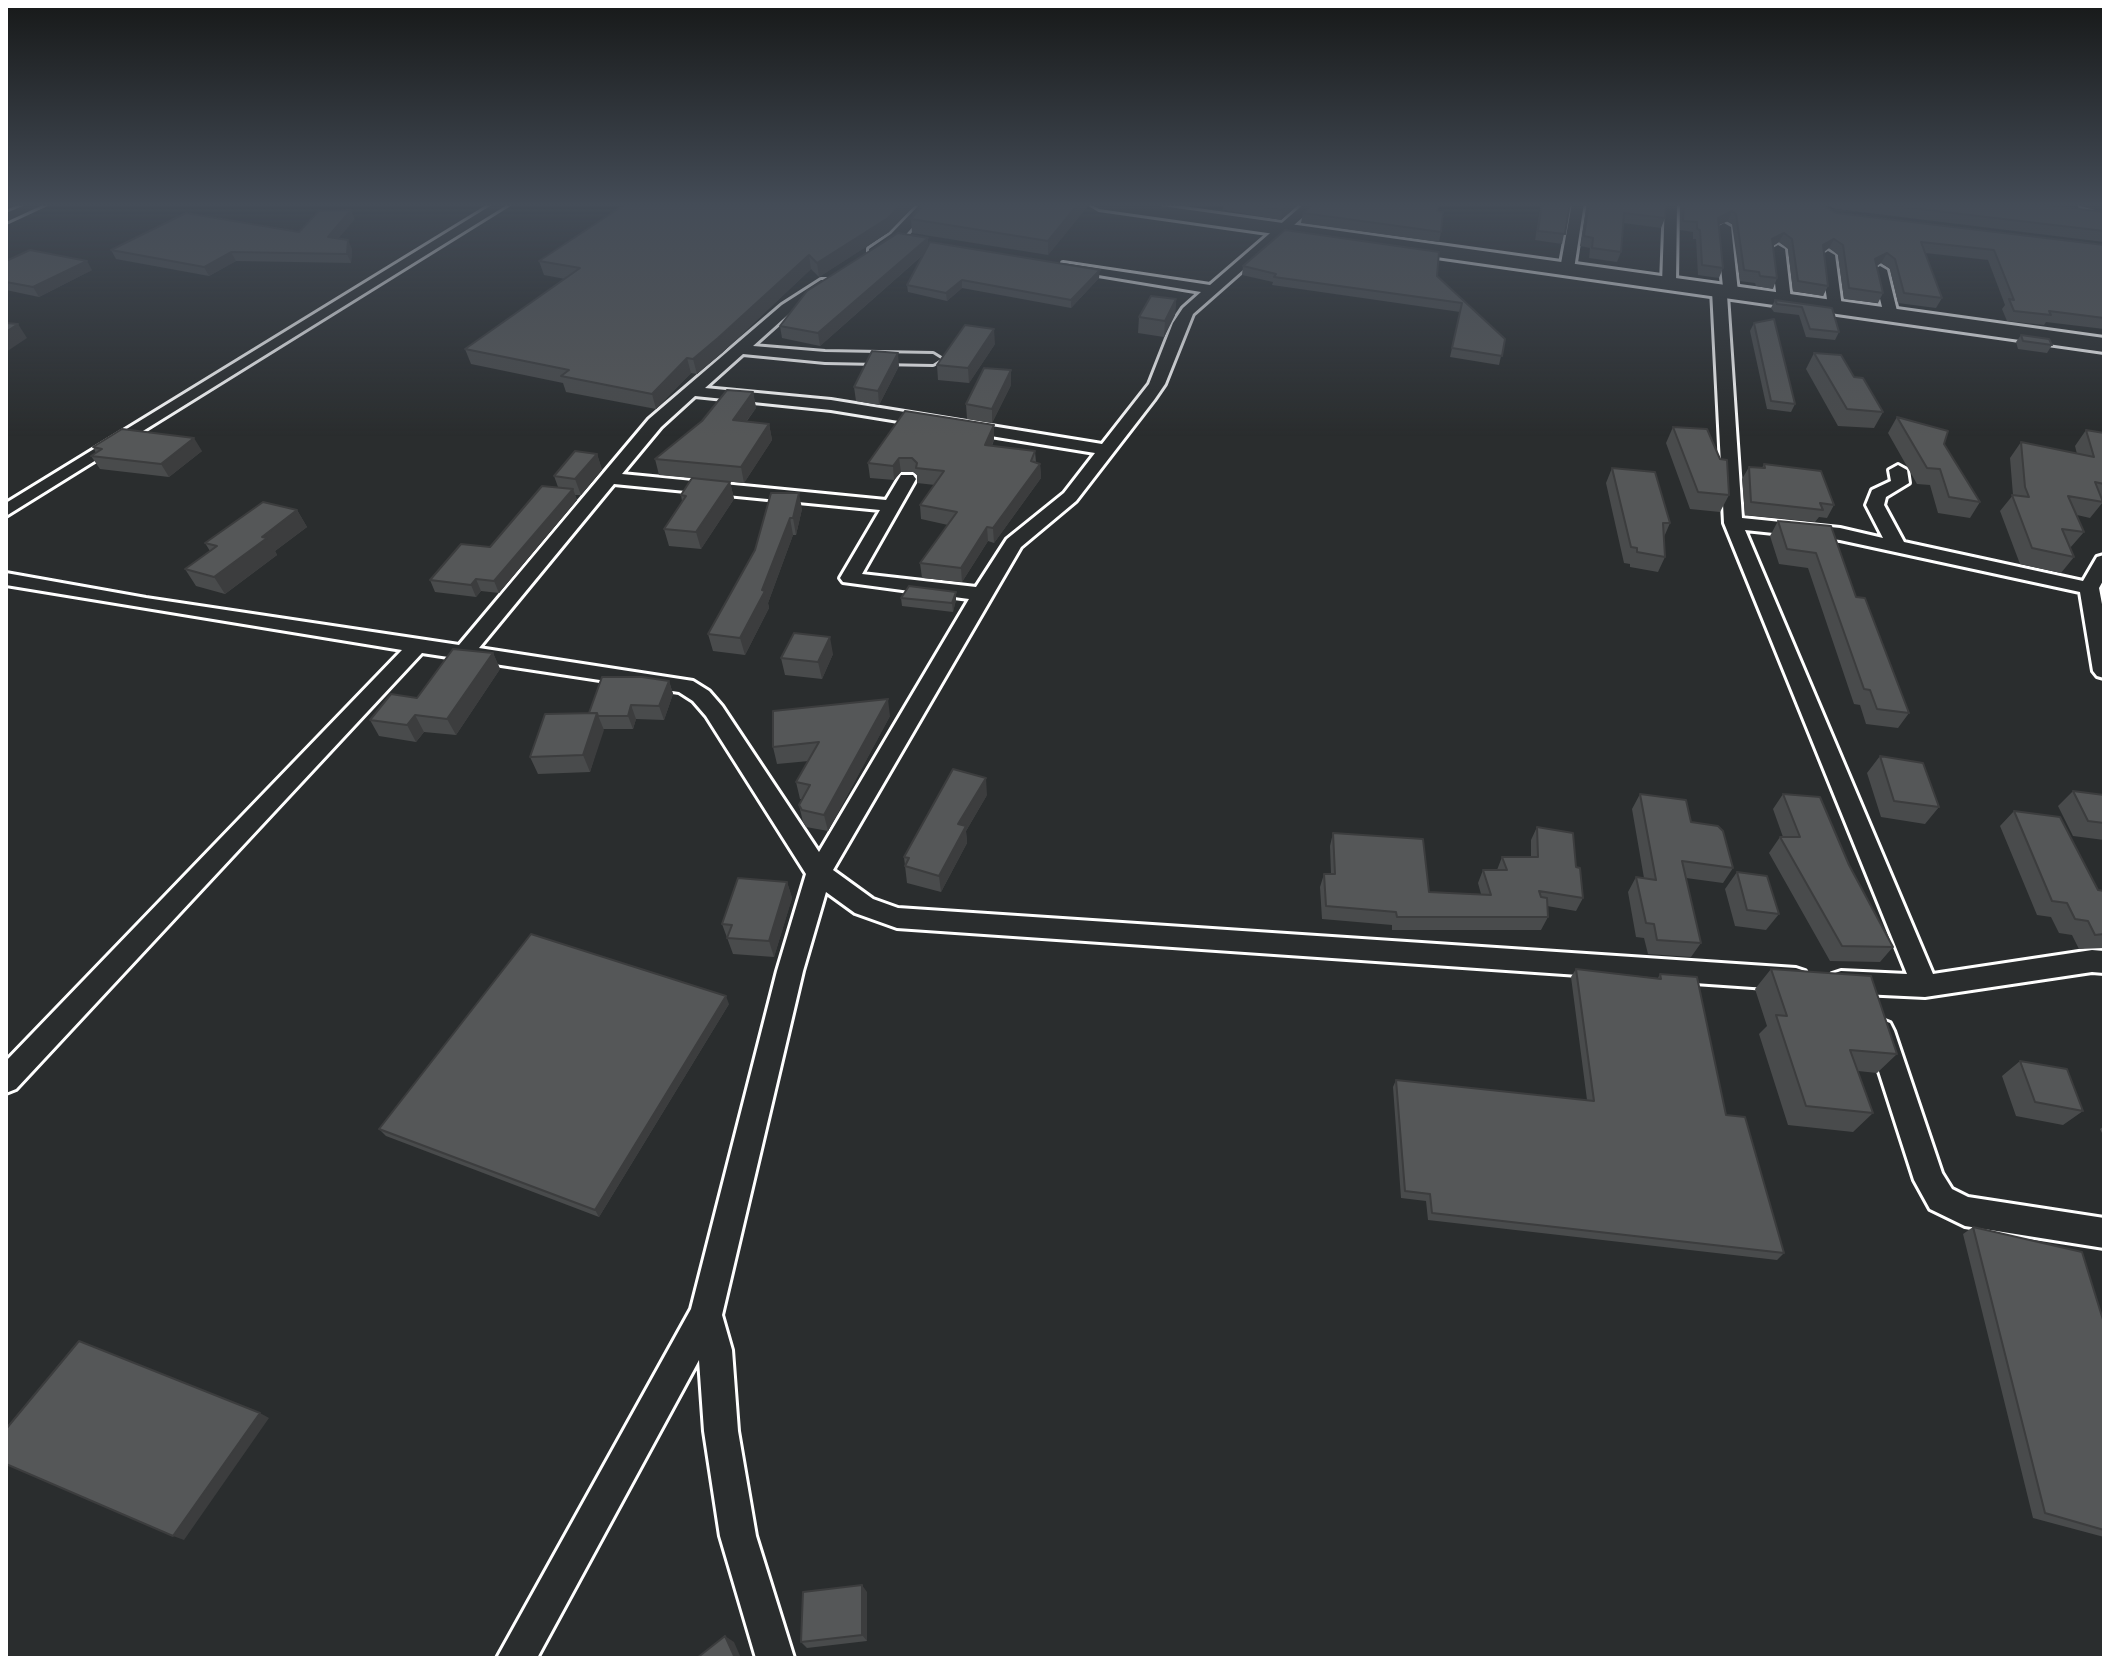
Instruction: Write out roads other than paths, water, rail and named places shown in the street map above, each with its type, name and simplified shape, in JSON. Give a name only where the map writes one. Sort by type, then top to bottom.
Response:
[{"type":"main road","points":[[1652,281],[2104,345]]},
{"type":"street","points":[[6,511],[378,281]]},
{"type":"street","points":[[463,653],[655,423],[787,308],[829,281]]},
{"type":"street","points":[[1158,281],[1213,290]]},
{"type":"street","points":[[516,1658],[706,1315],[790,971],[819,873],[980,594],[1014,543],[1070,497],[1157,384],[1180,323],[1188,311],[1224,281]]},
{"type":"street","points":[[1725,281],[1733,523],[1849,809],[1925,986]]},
{"type":"street","points":[[1782,281],[1784,300]]},
{"type":"street","points":[[1831,281],[1835,307]]},
{"type":"street","points":[[1883,281],[1891,315]]},
{"type":"street","points":[[738,349],[825,357],[933,359]]},
{"type":"street","points":[[689,391],[831,405],[1106,450]]},
{"type":"street","points":[[1896,545],[1875,505],[1878,494],[1900,483],[1898,470]]},
{"type":"street","points":[[609,478],[890,506]]},
{"type":"street","points":[[907,479],[850,578],[980,594]]},
{"type":"street","points":[[1733,523],[1824,531],[2089,588]]},
{"type":"street","points":[[2104,561],[2089,588],[2104,671]]},
{"type":"street","points":[[6,579],[146,604],[675,683],[692,690],[714,711],[819,873],[864,906],[897,918],[1925,986],[2100,967]]},
{"type":"street","points":[[6,1080],[418,645]]},
{"type":"street","points":[[1865,983],[1929,1180],[1941,1199],[1965,1211],[2104,1233]]},
{"type":"street","points":[[706,1315],[715,1350],[721,1431],[738,1536],[775,1658]]}]
